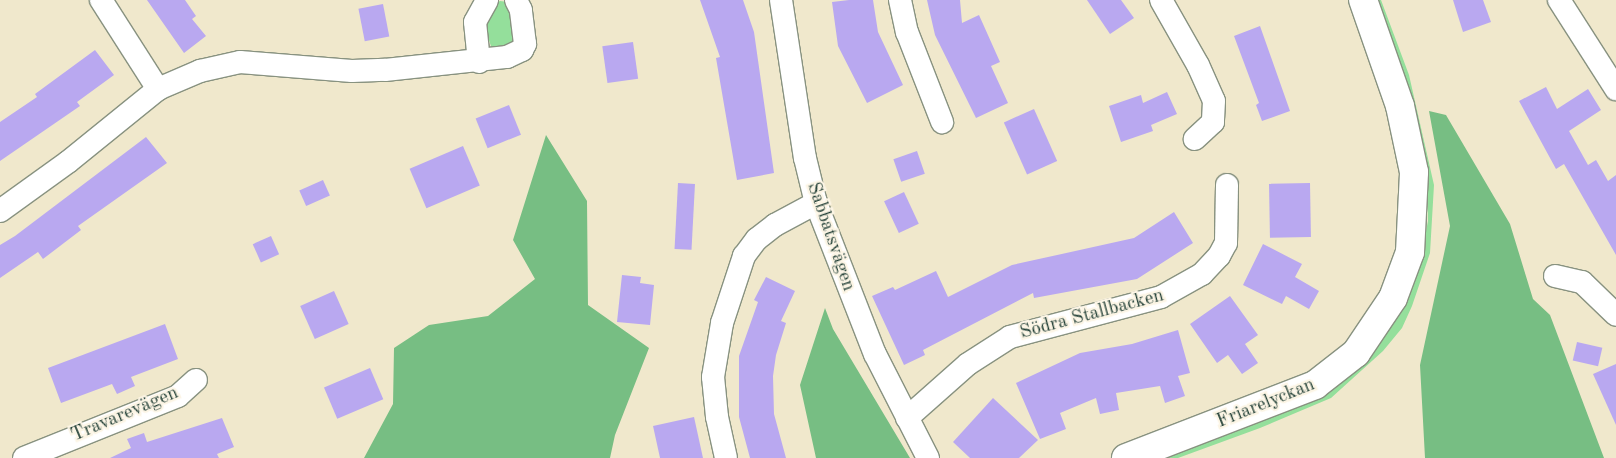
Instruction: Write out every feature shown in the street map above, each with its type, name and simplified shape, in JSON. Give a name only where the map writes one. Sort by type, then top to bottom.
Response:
[{"type":"street","points":[[101,0],[158,89]]},
{"type":"street","points":[[479,62],[475,22],[487,0]]},
{"type":"street","points":[[0,211],[68,162],[158,89],[200,71],[240,62],[273,62],[352,71],[426,68],[507,58],[522,50],[525,30],[516,0]]},
{"type":"street","name":"Sabbatsvägen","points":[[781,0],[805,158],[816,203],[875,354],[928,458]]},
{"type":"street","points":[[900,0],[907,32],[942,122]]},
{"type":"street","points":[[1161,0],[1198,65],[1214,101],[1212,122],[1195,139]]},
{"type":"street","name":"Friarelyckan","points":[[1126,458],[1315,385],[1356,353],[1393,298],[1410,252],[1414,172],[1400,106],[1363,0]]},
{"type":"street","points":[[1558,0],[1616,89]]},
{"type":"street","name":"Södra Stallbacken","points":[[907,418],[968,364],[1010,337],[1161,297],[1202,274],[1219,256],[1226,243],[1227,186]]},
{"type":"street","points":[[726,458],[717,417],[713,377],[715,350],[744,256],[756,239],[775,225],[816,203]]},
{"type":"street","points":[[1555,276],[1582,282],[1616,315]]},
{"type":"street","name":"Travarevägen","points":[[24,458],[178,396],[196,380]]},
{"type":"green space","points":[[1374,0],[1381,0],[1409,75],[1434,185],[1430,253],[1412,306],[1402,328],[1383,351],[1331,398],[1260,428],[1178,458],[1158,458],[1309,403],[1327,393],[1379,345],[1407,303],[1417,276],[1428,221],[1427,193]]},
{"type":"green space","points":[[500,1],[508,2],[516,35],[512,45],[492,49],[484,26],[491,6]]},
{"type":"green space","points":[[1429,111],[1446,115],[1510,224],[1533,299],[1550,315],[1604,458],[1425,458],[1420,365],[1450,226]]},
{"type":"green space","points":[[546,135],[587,201],[588,305],[649,348],[615,435],[610,458],[364,458],[393,404],[394,348],[429,325],[488,316],[535,279],[513,240]]},
{"type":"green space","points":[[825,308],[833,329],[910,458],[816,458],[800,385]]},
{"type":"building","points":[[147,0],[185,0],[196,16],[192,19],[206,36],[184,53]]},
{"type":"building","points":[[700,0],[743,0],[754,32],[774,173],[737,180],[716,58],[720,57]]},
{"type":"building","points":[[873,0],[878,32],[903,85],[867,103],[838,46],[832,2]]},
{"type":"building","points":[[927,0],[960,0],[962,23],[979,15],[1000,62],[991,66],[1008,103],[976,118],[935,35]]},
{"type":"building","points":[[1087,0],[1121,0],[1134,18],[1110,34]]},
{"type":"building","points":[[1453,0],[1483,0],[1491,22],[1463,32]]},
{"type":"building","points":[[383,4],[389,36],[365,41],[358,9]]},
{"type":"building","points":[[1260,26],[1290,111],[1262,121],[1256,105],[1259,103],[1234,36]]},
{"type":"building","points":[[633,42],[638,79],[607,83],[602,46]]},
{"type":"building","points":[[95,50],[114,75],[77,102],[80,106],[0,161],[0,122],[37,97],[35,94]]},
{"type":"building","points":[[1546,87],[1557,109],[1588,89],[1601,110],[1569,131],[1588,165],[1596,160],[1608,181],[1616,175],[1616,255],[1564,164],[1556,169],[1519,101]]},
{"type":"building","points":[[1167,92],[1177,114],[1151,125],[1153,131],[1121,142],[1109,106],[1141,95],[1143,103]]},
{"type":"building","points":[[509,105],[521,135],[488,148],[476,118]]},
{"type":"building","points":[[1034,109],[1057,161],[1027,174],[1004,122]]},
{"type":"building","points":[[146,137],[167,163],[78,226],[81,230],[43,259],[38,252],[0,278],[0,245],[15,236]]},
{"type":"building","points":[[463,146],[480,186],[426,208],[410,169]]},
{"type":"building","points":[[917,151],[925,174],[901,182],[893,159]]},
{"type":"building","points":[[323,180],[330,196],[306,206],[299,191]]},
{"type":"building","points":[[678,183],[695,184],[692,250],[675,249]]},
{"type":"building","points":[[1310,183],[1311,237],[1270,238],[1269,184]]},
{"type":"building","points":[[904,192],[919,224],[899,233],[884,201]]},
{"type":"building","points":[[1174,212],[1193,243],[1137,279],[1034,298],[1033,293],[923,350],[925,355],[904,365],[872,296],[893,287],[895,290],[936,271],[948,297],[1012,265],[1134,238]]},
{"type":"building","points":[[271,236],[279,254],[261,262],[253,244]]},
{"type":"building","points":[[1263,244],[1302,264],[1295,277],[1319,291],[1309,309],[1286,296],[1282,304],[1243,285]]},
{"type":"building","points":[[622,275],[641,277],[640,283],[654,285],[650,325],[617,322]]},
{"type":"building","points":[[766,277],[795,291],[781,321],[786,323],[776,355],[773,376],[774,414],[786,458],[750,458],[739,417],[739,356],[758,302],[754,300]]},
{"type":"building","points":[[334,291],[349,324],[315,339],[300,306]]},
{"type":"building","points":[[1230,296],[1258,335],[1245,344],[1258,363],[1242,374],[1228,355],[1217,363],[1190,324]]},
{"type":"building","points":[[165,324],[178,359],[131,377],[135,386],[117,394],[112,384],[61,403],[48,368]]},
{"type":"building","points":[[1178,330],[1190,373],[1178,376],[1185,396],[1165,403],[1160,386],[1116,393],[1119,410],[1100,414],[1096,398],[1060,413],[1066,429],[1040,439],[1016,383],[1080,353],[1132,344]]},
{"type":"building","points":[[1577,342],[1602,348],[1598,366],[1573,361]]},
{"type":"building","points":[[1616,364],[1616,425],[1593,374]]},
{"type":"building","points":[[370,368],[383,399],[337,419],[324,388]]},
{"type":"building","points":[[993,398],[1038,440],[1019,458],[970,458],[953,442]]},
{"type":"building","points":[[694,417],[703,458],[660,458],[653,426]]},
{"type":"building","points":[[222,418],[234,447],[217,454],[219,458],[110,458],[131,448],[127,439],[144,433],[147,442]]}]
